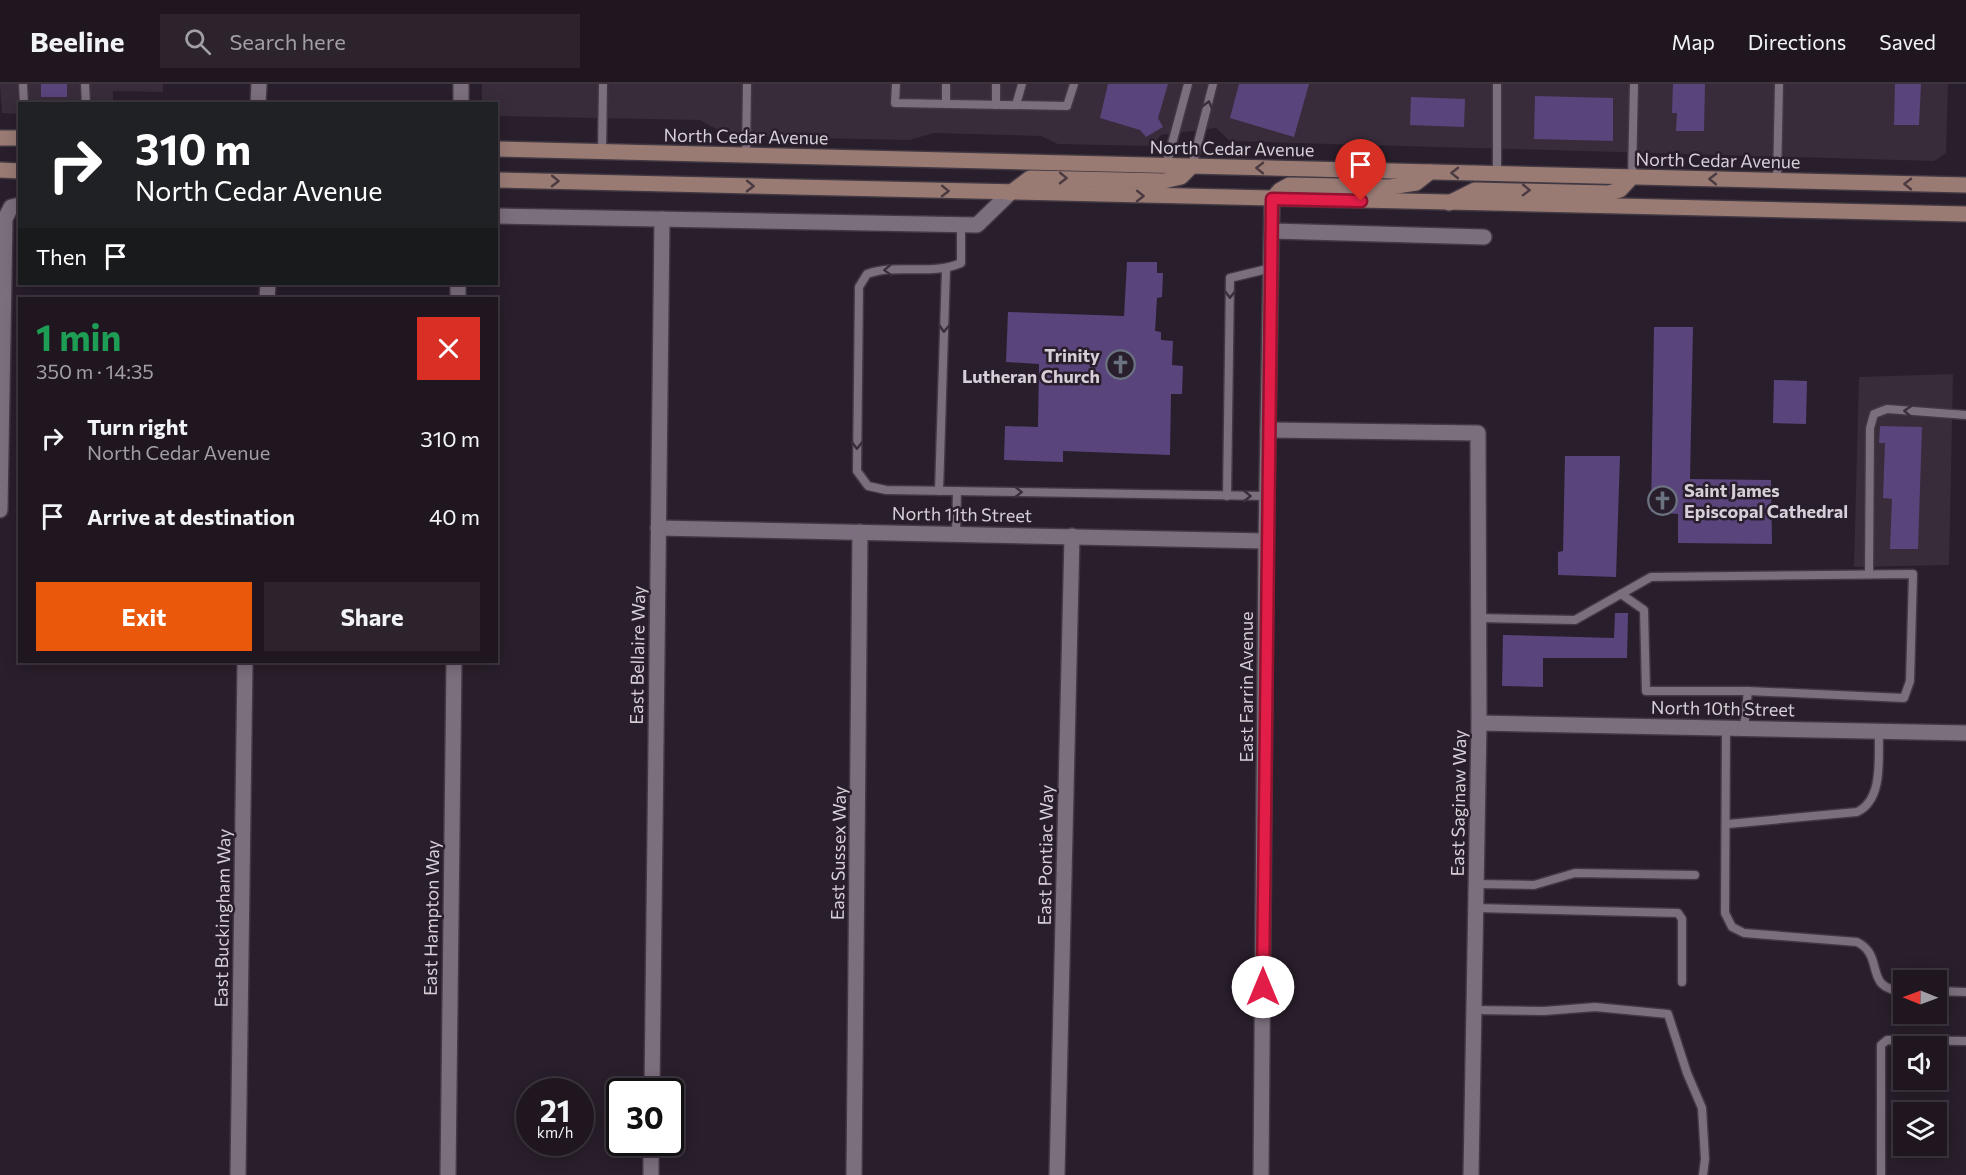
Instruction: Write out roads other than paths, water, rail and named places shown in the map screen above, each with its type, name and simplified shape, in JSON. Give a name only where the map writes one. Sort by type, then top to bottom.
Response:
[{"type":"main road","points":[[0,138],[18,138]]},
{"type":"main road","name":"North Cedar Avenue","points":[[498,149],[1966,185]]},
{"type":"main road","points":[[1010,193],[1030,178],[1164,181],[1181,177],[1192,166]]},
{"type":"main road","points":[[0,170],[18,171]]},
{"type":"main road","points":[[1272,199],[1288,185],[1390,188],[1416,183],[1430,172]]},
{"type":"main road","points":[[1449,203],[1475,190],[1608,193],[1620,190],[1632,177]]},
{"type":"main road","points":[[498,180],[1966,214]]},
{"type":"street","points":[[258,102],[259,84]]},
{"type":"street","points":[[461,84],[461,102]]},
{"type":"street","points":[[498,216],[969,225],[1010,193]]},
{"type":"street","name":"East Farrin Avenue","points":[[1261,1175],[1266,541],[1272,199]]},
{"type":"street","points":[[0,510],[5,219],[11,207],[18,205]]},
{"type":"street","name":"East Bellaire Way","points":[[652,1078],[662,219]]},
{"type":"street","points":[[1272,231],[1484,237]]},
{"type":"street","name":"East Saginaw Way","points":[[1268,430],[1478,433],[1479,723],[1471,1175]]},
{"type":"street","name":"North 11th Street","points":[[658,528],[1266,541]]},
{"type":"street","name":"East Sussex Way","points":[[854,1175],[860,532]]},
{"type":"street","name":"East Pontiac Way","points":[[1057,1175],[1072,536]]},
{"type":"street","name":"East Buckingham Way","points":[[238,1175],[245,663]]},
{"type":"street","name":"East Hampton Way","points":[[448,1175],[454,663]]},
{"type":"street","name":"North 10th Street","points":[[1479,723],[1966,733]]},
{"type":"street","points":[[651,1156],[651,1175]]},
{"type":"lane","points":[[23,84],[24,102]]},
{"type":"lane","points":[[85,84],[86,102]]},
{"type":"lane","points":[[602,152],[603,84]]},
{"type":"lane","points":[[746,155],[747,84]]},
{"type":"lane","points":[[896,84],[895,103],[1067,106],[1074,84]]},
{"type":"lane","points":[[946,84],[946,104]]},
{"type":"lane","points":[[996,84],[996,105]]},
{"type":"lane","points":[[1016,105],[1022,84]]},
{"type":"lane","points":[[1166,166],[1188,84]]},
{"type":"lane","points":[[1192,166],[1213,84]]},
{"type":"lane","points":[[1497,84],[1497,174]]},
{"type":"lane","points":[[1632,177],[1634,84]]},
{"type":"lane","points":[[1777,180],[1779,84]]},
{"type":"lane","points":[[969,225],[961,263],[946,269],[879,270],[867,274],[859,287],[857,471],[868,486],[886,490],[1267,496]]},
{"type":"lane","points":[[1227,496],[1230,278],[1271,268]]},
{"type":"lane","points":[[939,491],[946,269]]},
{"type":"lane","points":[[1869,574],[1870,428],[1874,414],[1887,409],[1966,415]]},
{"type":"lane","points":[[956,534],[957,491]]},
{"type":"lane","points":[[1479,618],[1575,620],[1651,577],[1913,573],[1910,681],[1904,698],[1748,691],[1646,691],[1644,610],[1622,594]]},
{"type":"lane","points":[[1743,728],[1748,691]]},
{"type":"lane","points":[[1726,728],[1728,824],[1725,913],[1732,927],[1744,933],[1857,942],[1866,946],[1871,953],[1878,980],[1884,987],[1893,989]]},
{"type":"lane","points":[[1728,824],[1857,812],[1868,807],[1875,795],[1879,731]]},
{"type":"lane","points":[[1476,884],[1534,885],[1575,873],[1695,875]]},
{"type":"lane","points":[[1476,908],[1678,913],[1682,919],[1682,982]]},
{"type":"lane","points":[[1947,991],[1966,992]]},
{"type":"lane","points":[[1474,1010],[1544,1011],[1595,1007],[1668,1014],[1686,1073],[1702,1108],[1706,1159],[1703,1175]]},
{"type":"lane","points":[[1881,1175],[1881,1045],[1887,1040],[1966,1041]]},
{"type":"place","name":"Trinity Lutheran Church","points":[[1121,365]]},
{"type":"place","name":"Saint James Episcopal Cathedral","points":[[1663,500]]}]
